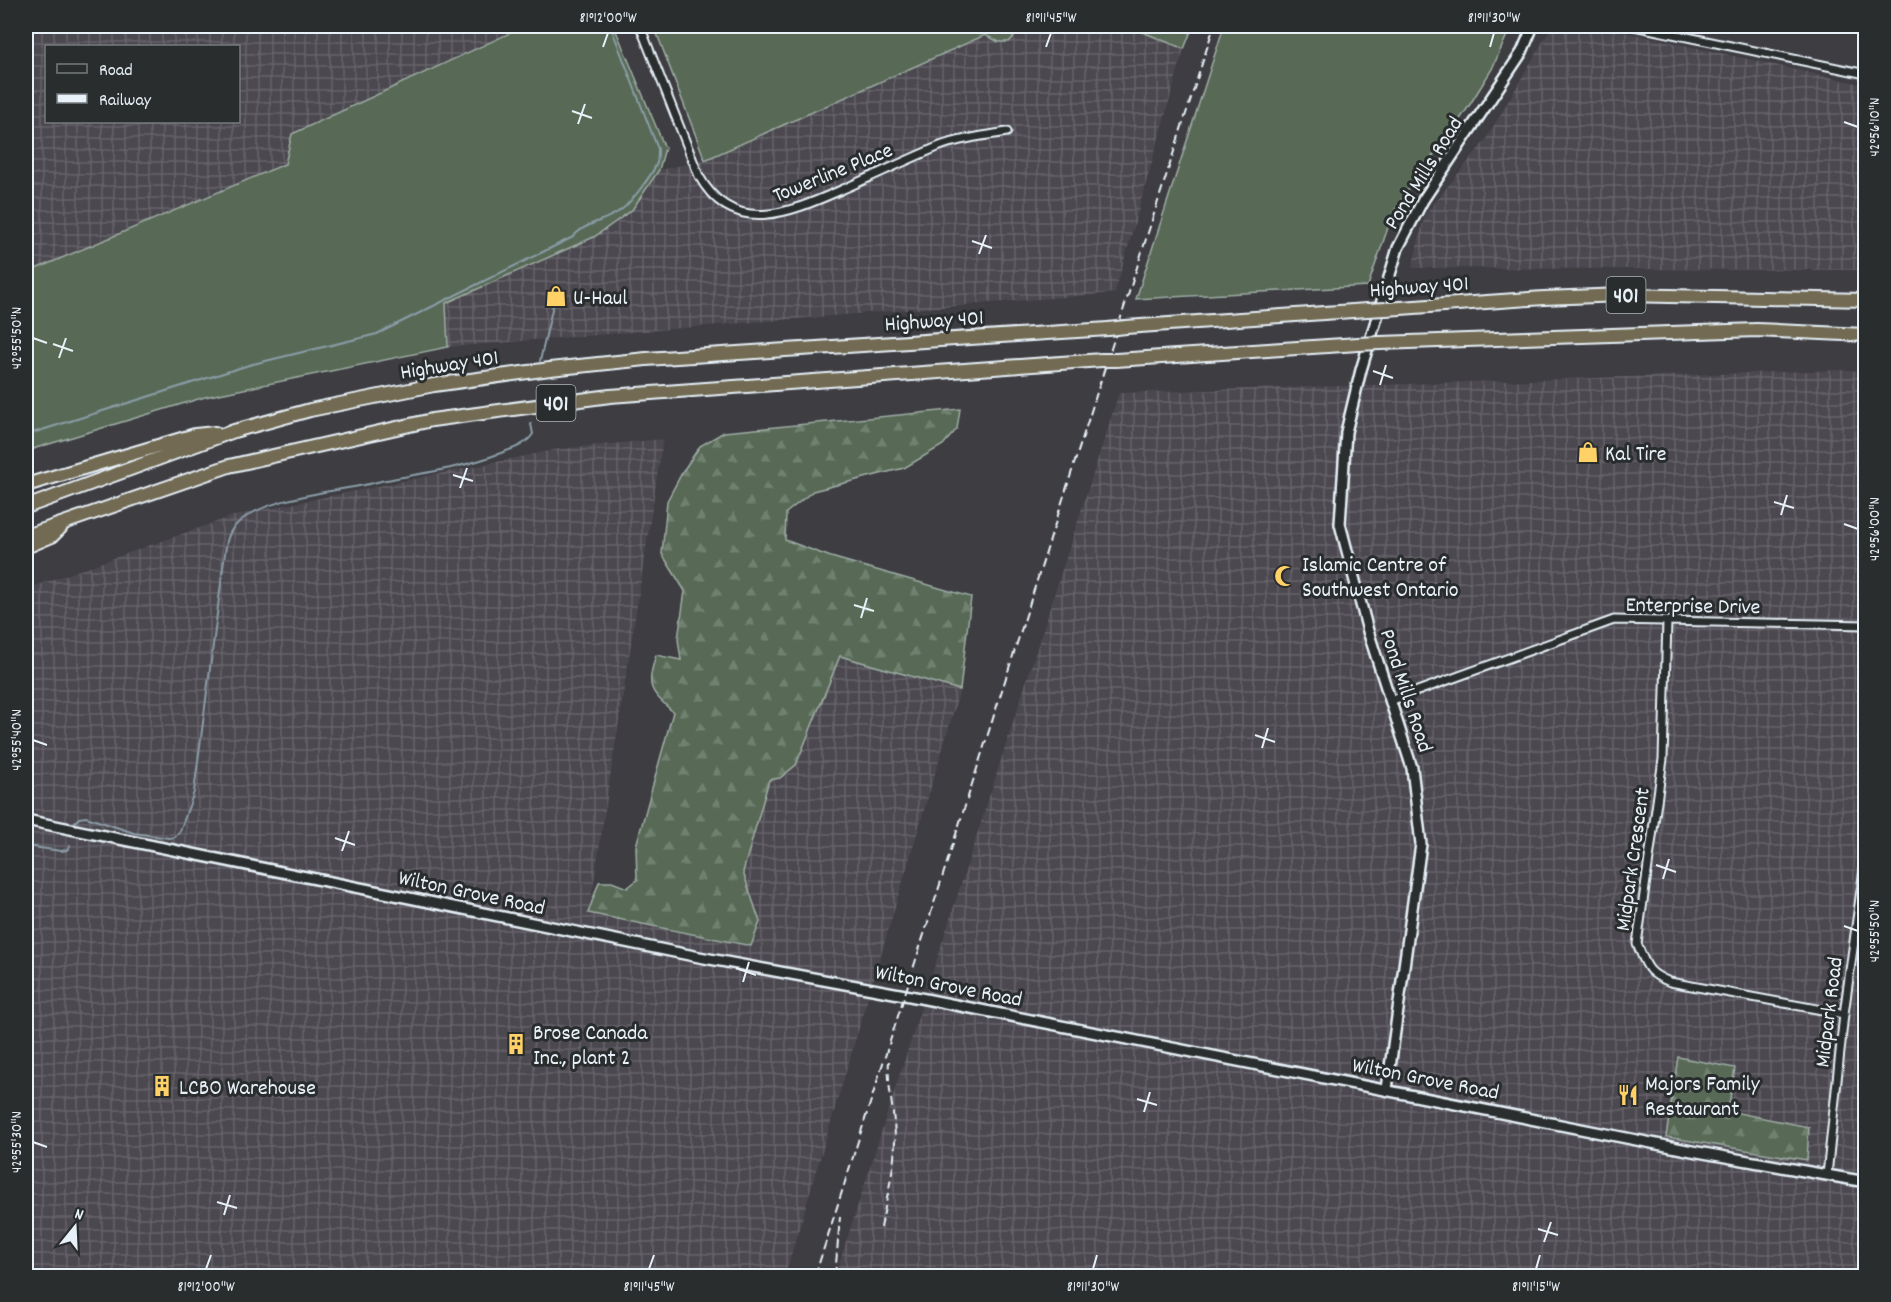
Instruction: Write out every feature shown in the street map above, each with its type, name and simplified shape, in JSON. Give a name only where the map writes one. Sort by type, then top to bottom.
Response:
[{"type":"highway","name":"Highway 401","points":[[26,507],[234,431],[310,410],[434,385],[550,369],[646,359],[1544,298],[1622,295],[1866,300]]},
{"type":"highway","name":"401","points":[[26,536],[229,466],[432,420],[609,396],[1358,344],[1757,330],[1866,334]]},
{"type":"highway","points":[[26,485],[195,435],[234,431]]},
{"type":"highway","points":[[26,547],[52,536],[68,521]]},
{"type":"main road","name":"Pond Mills Road","points":[[1387,1089],[1421,844],[1412,768],[1368,632],[1340,524],[1346,432],[1361,370],[1398,248],[1423,200],[1522,52],[1533,26]]},
{"type":"main road","name":"Wilton Grove Road","points":[[26,820],[690,955],[1387,1089],[1692,1151],[1866,1182]]},
{"type":"street","name":"Towerline Place","points":[[640,26],[699,176],[717,200],[739,211],[758,215],[788,212],[943,145],[1007,132]]},
{"type":"street","points":[[1634,26],[1866,74]]},
{"type":"street","name":"Enterprise Drive","points":[[1390,701],[1614,620],[1866,625]]},
{"type":"street","name":"Midpark Crescent","points":[[1667,622],[1663,759],[1637,944],[1644,961],[1653,975],[1671,982],[1844,1014]]},
{"type":"street","name":"Midpark Road","points":[[1827,1174],[1844,1014],[1866,854]]},
{"type":"shaded area","points":[[26,26],[525,26],[292,134],[285,164],[26,273]]},
{"type":"shaded area","points":[[1024,26],[1128,26],[1184,49],[1115,293],[448,347],[446,303],[594,237],[632,210],[659,170],[705,160],[985,35],[999,42],[1008,42]]},
{"type":"shaded area","points":[[1552,26],[1598,26],[1865,85],[1865,270],[1412,268],[1425,214],[1485,141]]},
{"type":"shaded area","points":[[1865,371],[1865,1276],[835,1276],[1119,393]]},
{"type":"shaded area","points":[[663,439],[589,913],[760,921],[742,872],[769,780],[780,778],[796,765],[840,656],[960,690],[785,1276],[26,1276],[26,589],[233,516],[559,449]]},
{"type":"green space","points":[[525,26],[614,26],[665,148],[659,170],[632,210],[594,237],[446,303],[448,347],[205,397],[26,453],[26,273],[285,164],[292,134]]},
{"type":"green space","points":[[654,26],[1024,26],[1009,42],[999,42],[985,35],[705,160]]},
{"type":"green space","points":[[1128,26],[1193,26],[1184,49]]},
{"type":"green space","points":[[1224,26],[1511,26],[1492,69],[1469,106],[1417,176],[1393,213],[1368,286],[1136,299]]},
{"type":"green space","points":[[960,409],[957,429],[943,445],[904,468],[813,491],[786,513],[785,540],[831,557],[971,597],[960,690],[840,656],[796,765],[780,778],[769,780],[743,872],[760,922],[751,946],[588,913],[599,882],[612,882],[627,888],[637,880],[636,846],[673,712],[654,693],[651,674],[656,655],[681,660],[678,639],[685,591],[662,554],[667,501],[700,446],[724,432]]},
{"type":"green space","points":[[1678,1057],[1735,1068],[1728,1111],[1809,1127],[1807,1160],[1666,1137]]},
{"type":"waterway","points":[[26,435],[249,365],[377,334],[573,237],[577,232],[623,209],[650,175],[657,163],[658,149],[612,30],[621,26]]},
{"type":"waterway","points":[[540,361],[553,305]]},
{"type":"waterway","points":[[74,823],[79,818],[86,817],[134,833],[169,838],[175,837],[180,831],[194,792],[226,546],[235,526],[260,509],[295,498],[443,470],[484,459],[522,444],[533,434],[531,424]]},
{"type":"waterway","points":[[26,846],[61,851],[67,850],[70,846]]},
{"type":"railway","points":[[815,1276],[1214,26]]},
{"type":"railway","points":[[881,1228],[895,1151],[889,1061]]},
{"type":"railway","points":[[835,1276],[840,1217]]},
{"type":"place","name":"U-Haul","points":[[556,296]]},
{"type":"place","name":"Kal Tire","points":[[1588,452]]},
{"type":"place","name":"Islamic Centre of Southwest Ontario","points":[[1285,576]]},
{"type":"place","name":"Brose Canada Inc., plant 2","points":[[516,1044]]},
{"type":"place","name":"LCBO Warehouse","points":[[162,1086]]},
{"type":"place","name":"Majors Family Restaurant","points":[[1628,1095]]}]
